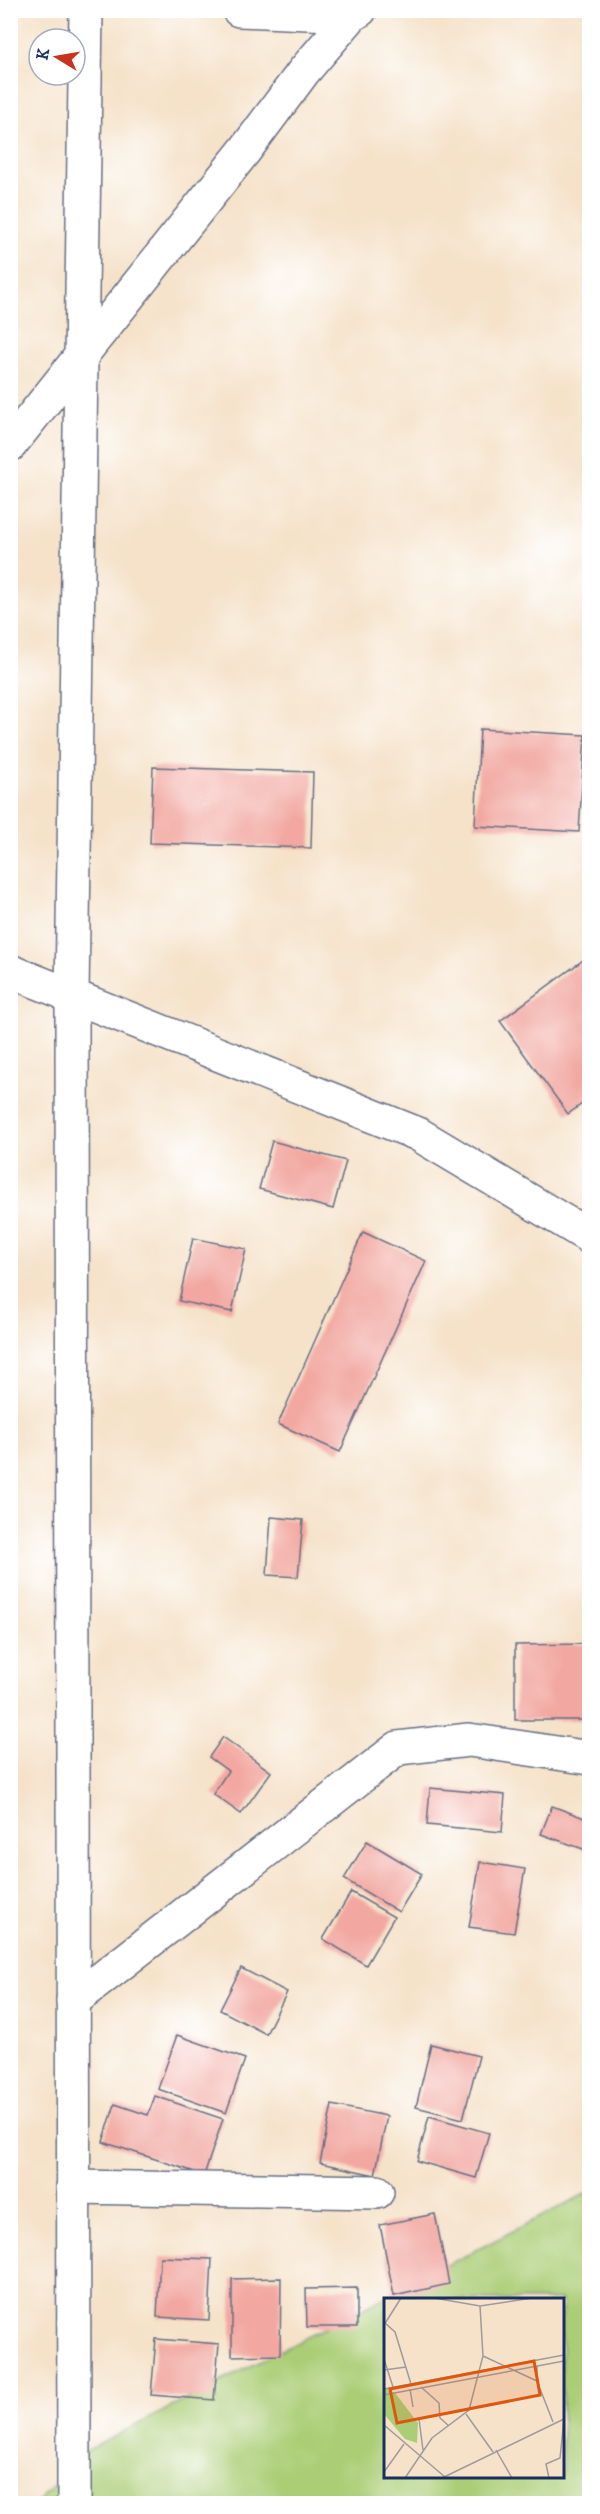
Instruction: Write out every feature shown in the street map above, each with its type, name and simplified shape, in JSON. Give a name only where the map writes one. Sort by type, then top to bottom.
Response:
[{"type":"street","points":[[74,2504],[72,996],[86,10]]},
{"type":"street","points":[[239,10],[356,13]]},
{"type":"street","points":[[10,445],[246,149],[304,71],[356,13]]},
{"type":"street","points":[[10,971],[418,1134],[590,1237]]},
{"type":"street","points":[[73,2001],[398,1748],[469,1740],[590,1758]]},
{"type":"street","points":[[73,2187],[377,2192]]},
{"type":"green space","points":[[589,2192],[589,2503],[36,2504],[86,2451]]},
{"type":"building","points":[[480,729],[585,735],[579,832],[475,826]]},
{"type":"building","points":[[153,767],[313,772],[311,848],[150,843]]},
{"type":"building","points":[[590,955],[590,1098],[568,1114],[500,1021]]},
{"type":"building","points":[[272,1141],[346,1161],[333,1209],[259,1189]]},
{"type":"building","points":[[363,1232],[426,1261],[340,1452],[278,1424]]},
{"type":"building","points":[[193,1238],[246,1249],[232,1312],[179,1301]]},
{"type":"building","points":[[271,1517],[303,1520],[298,1577],[267,1575]]},
{"type":"building","points":[[590,1644],[590,1720],[515,1720],[515,1645]]},
{"type":"building","points":[[223,1737],[271,1772],[241,1814],[213,1794],[228,1771],[209,1757]]},
{"type":"building","points":[[430,1788],[505,1795],[502,1832],[427,1825]]},
{"type":"building","points":[[552,1806],[590,1820],[590,1840],[586,1850],[541,1834]]},
{"type":"building","points":[[367,1841],[422,1874],[399,1912],[344,1879]]},
{"type":"building","points":[[480,1862],[525,1869],[514,1933],[469,1927]]},
{"type":"building","points":[[351,1892],[394,1917],[366,1965],[323,1939]]},
{"type":"building","points":[[241,1968],[287,1992],[266,2034],[220,2010]]},
{"type":"building","points":[[177,2035],[245,2059],[226,2113],[158,2089]]},
{"type":"building","points":[[431,2044],[479,2056],[463,2119],[416,2107]]},
{"type":"building","points":[[155,2096],[223,2119],[204,2175],[103,2142],[115,2104],[148,2115]]},
{"type":"building","points":[[332,2105],[387,2116],[375,2175],[320,2163]]},
{"type":"building","points":[[429,2116],[489,2133],[476,2178],[417,2161]]},
{"type":"building","points":[[435,2214],[449,2284],[394,2296],[380,2225]]},
{"type":"building","points":[[160,2257],[212,2259],[209,2320],[157,2317]]},
{"type":"building","points":[[281,2278],[280,2355],[232,2356],[232,2279]]},
{"type":"building","points":[[357,2288],[357,2327],[307,2327],[306,2289]]},
{"type":"building","points":[[156,2339],[219,2344],[214,2400],[151,2395]]}]
